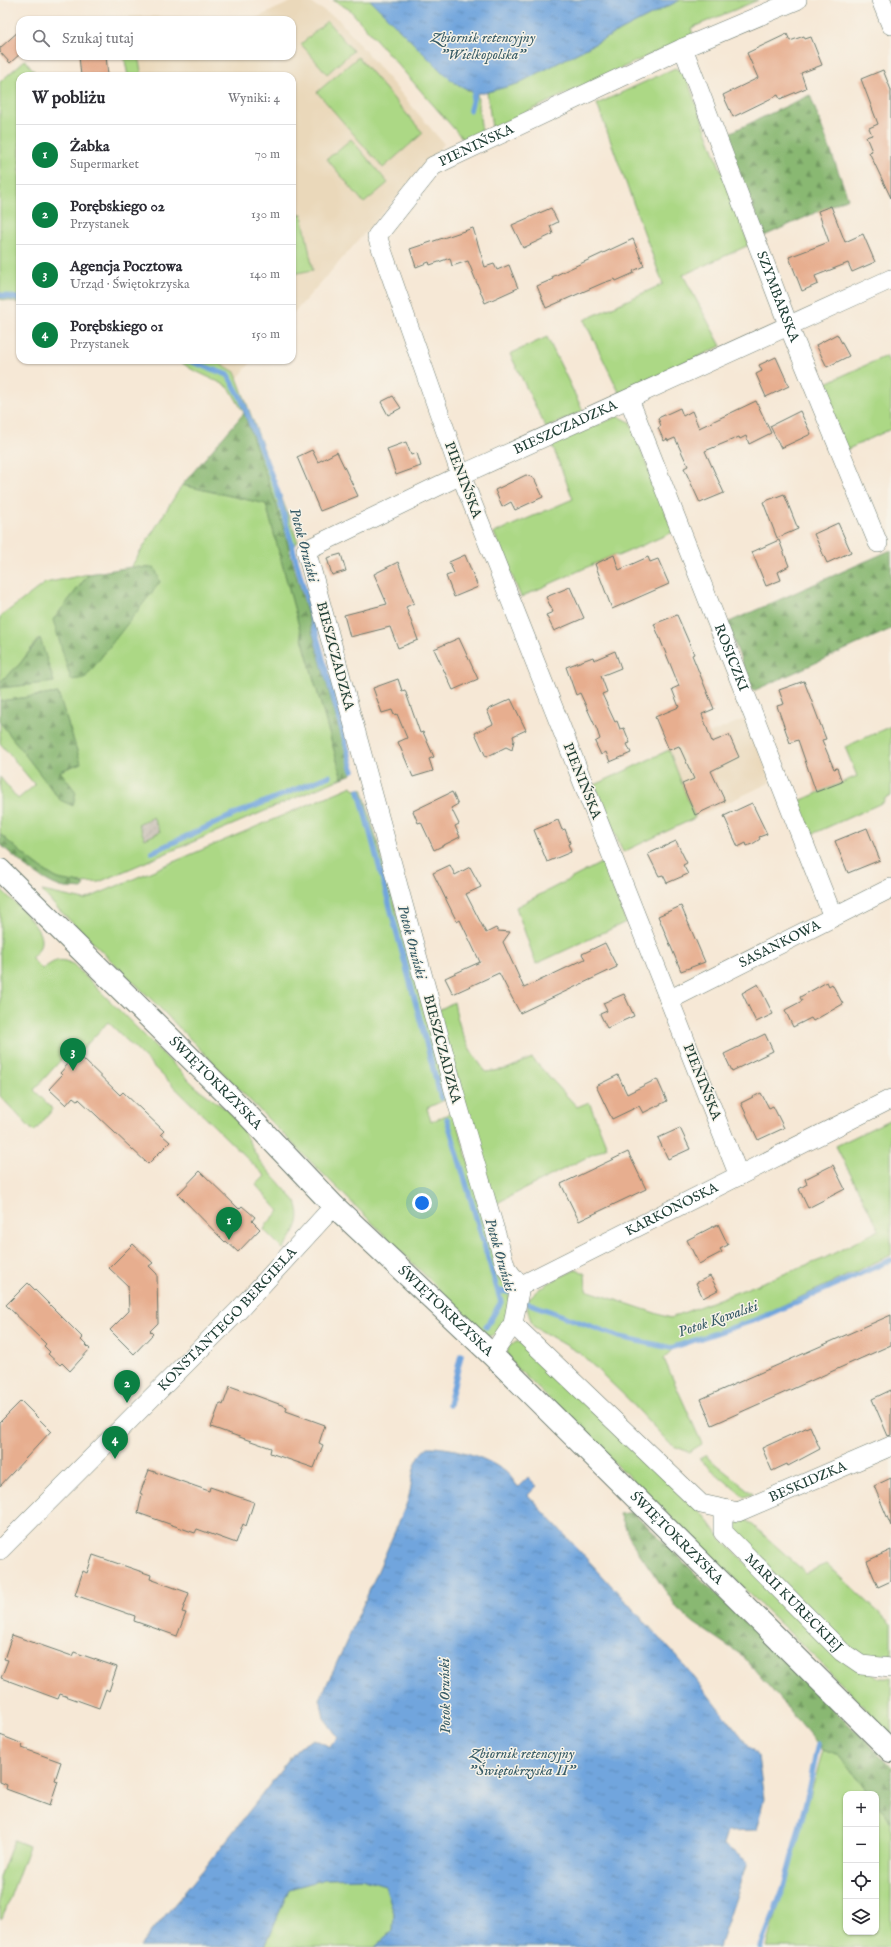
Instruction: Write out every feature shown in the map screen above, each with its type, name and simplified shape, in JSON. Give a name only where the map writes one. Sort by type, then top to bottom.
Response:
[{"type":"main road","name":"ŚWIĘTOKRZYSKA","points":[[0,870],[240,1107],[334,1206],[492,1355],[891,1751]]},
{"type":"street","name":"PIENIŃSKA","points":[[739,1176],[461,475],[377,236],[433,166],[683,48],[797,0]]},
{"type":"street","points":[[881,0],[891,26]]},
{"type":"street","name":"SZYMBARSKA","points":[[683,48],[789,327],[878,544]]},
{"type":"street","name":"BIESZCZADZKA","points":[[520,1286],[506,1268],[458,1105],[306,550],[461,475],[789,327],[891,279]]},
{"type":"street","name":"ROSICZKI","points":[[629,399],[832,917]]},
{"type":"street","name":"SASANKOWA","points":[[669,1000],[891,888]]},
{"type":"street","name":"KARKONOSKA","points":[[520,1286],[891,1099]]},
{"type":"street","name":"KONSTANTEGO BERGIELA","points":[[0,1550],[238,1310],[334,1206]]},
{"type":"street","points":[[492,1355],[513,1324],[520,1286]]},
{"type":"street","points":[[513,1324],[701,1504],[723,1509]]},
{"type":"street","name":"BESKIDZKA","points":[[723,1509],[738,1512],[891,1446]]},
{"type":"street","name":"MARII KURECKIEJ","points":[[723,1509],[724,1532],[842,1652],[861,1665],[891,1668]]},
{"type":"shaded area","points":[[295,0],[306,0],[338,19],[444,144],[296,310],[296,72],[141,72],[139,60],[296,60],[296,16],[260,16]]},
{"type":"shaded area","points":[[222,364],[250,364],[237,379],[235,372]]},
{"type":"shaded area","points":[[747,718],[771,782],[695,818],[669,750]]},
{"type":"shaded area","points":[[153,817],[160,832],[145,839],[138,824]]},
{"type":"green space","points":[[333,0],[370,0],[441,71],[472,93],[477,93],[482,133],[467,140],[463,139],[350,10]]},
{"type":"green space","points":[[680,0],[758,0],[691,28],[693,35],[492,128],[487,92],[517,84]]},
{"type":"green space","points":[[327,21],[353,51],[327,74],[301,44]]},
{"type":"green space","points":[[358,57],[423,133],[383,168],[317,92]]},
{"type":"green space","points":[[25,60],[35,72],[16,72],[16,302],[0,299],[0,82]]},
{"type":"green space","points":[[125,60],[139,60],[141,72],[127,72]]},
{"type":"green space","points":[[675,68],[685,74],[749,245],[683,275],[721,346],[620,394],[584,320],[663,284],[597,104]]},
{"type":"green space","points":[[810,95],[848,198],[764,236],[725,135]]},
{"type":"green space","points":[[351,139],[388,183],[364,203],[327,159]]},
{"type":"green space","points":[[302,214],[313,270],[296,273],[296,215]]},
{"type":"green space","points":[[547,337],[583,411],[546,428],[510,354]]},
{"type":"green space","points":[[886,356],[891,366],[891,429],[846,450],[822,385]]},
{"type":"green space","points":[[184,364],[222,364],[235,372],[298,542],[289,548],[277,506],[244,413],[230,389],[225,385]]},
{"type":"green space","points":[[244,413],[277,506],[352,774],[342,778],[266,504],[182,485]]},
{"type":"green space","points":[[618,416],[630,422],[673,532],[618,556],[614,555],[521,597],[494,533],[573,499],[552,445]]},
{"type":"green space","points":[[182,485],[266,504],[342,778],[99,882],[83,883],[61,880],[42,869],[0,834],[0,777],[18,799],[35,785],[0,743],[0,722],[60,800],[60,771],[81,763],[58,693],[0,701],[0,688],[54,682],[39,638],[19,665],[0,682],[0,617],[45,583],[89,574],[53,620],[155,568],[131,567]],"holes":[[[153,817],[160,832],[145,839],[138,824]]]},
{"type":"green space","points":[[891,550],[891,629],[753,691],[727,623]]},
{"type":"green space","points":[[131,567],[155,568],[160,582],[85,678],[71,680],[53,620],[89,574]]},
{"type":"green space","points":[[40,638],[54,682],[0,688],[0,682],[19,665]]},
{"type":"green space","points":[[58,693],[81,763],[60,771],[76,792],[73,806],[60,800],[0,722],[0,701]]},
{"type":"green space","points":[[891,726],[891,796],[884,799],[884,802],[810,835],[797,802],[857,776],[845,747]]},
{"type":"green space","points":[[669,750],[695,818],[623,852],[595,785]]},
{"type":"green space","points":[[352,786],[355,790],[362,788],[449,1098],[427,1108],[431,1122],[450,1113],[454,1114],[508,1293],[510,1306],[504,1324],[491,1336],[486,1336],[274,1125],[155,1003],[56,907],[42,891],[84,900]]},
{"type":"green space","points":[[0,834],[19,851],[56,878],[85,886],[82,889],[63,888],[44,879],[28,868],[0,844]]},
{"type":"green space","points":[[603,862],[626,922],[536,964],[516,907]]},
{"type":"green space","points":[[0,888],[31,920],[40,934],[41,943],[37,952],[31,958],[42,969],[60,960],[73,964],[196,1087],[227,1110],[238,1122],[259,1160],[296,1202],[299,1216],[297,1227],[283,1249],[264,1230],[267,1224],[279,1211],[256,1185],[265,1176],[108,1022],[74,1058],[68,1052],[34,1090],[53,1109],[34,1132],[0,1096]]},
{"type":"green space","points":[[454,1002],[465,1040],[486,1072],[507,1069],[532,1058],[577,1107],[589,1102],[607,1147],[495,1204],[437,1011]]},
{"type":"green space","points":[[891,1119],[891,1255],[747,1322],[675,1346],[664,1359],[702,1444],[689,1452],[671,1445],[628,1399],[581,1354],[533,1326],[527,1307],[529,1299],[540,1288],[577,1269],[585,1274],[586,1290],[670,1318],[823,1259],[879,1230],[836,1146]]},
{"type":"green space","points":[[516,1341],[530,1347],[685,1499],[704,1515],[722,1540],[850,1663],[880,1678],[891,1678],[891,1735],[823,1665],[514,1365],[507,1353],[509,1346]]},
{"type":"green space","points":[[707,1455],[708,1458],[753,1494],[744,1497],[699,1459]]},
{"type":"green space","points":[[633,1512],[891,1766],[891,1822],[879,1806],[879,1791],[867,1791],[839,1756],[823,1750],[743,1656],[694,1623],[678,1609],[631,1541],[620,1514]]},
{"type":"green space","points":[[746,1519],[806,1573],[827,1564],[891,1624],[891,1661],[859,1655],[734,1538],[734,1524]]},
{"type":"green space","points":[[823,1750],[839,1756],[867,1791],[843,1791],[843,1935],[879,1935],[879,1806],[891,1822],[891,1947],[767,1947]]},
{"type":"green space","points":[[14,1840],[29,1846],[2,1919],[0,1918],[0,1877]]},
{"type":"green space","points":[[362,1878],[385,1885],[394,1913],[393,1931],[375,1947],[265,1947],[289,1889],[325,1879]]},
{"type":"water","name":"Zbiornik retencyjny \"Wielkopolska\"","points":[[370,0],[680,0],[517,84],[484,93],[475,93],[455,83],[441,71]]},
{"type":"water","name":"Zbiornik retencyjny \"Świętokrzyska II\"","points":[[428,1447],[438,1447],[458,1451],[488,1461],[506,1472],[518,1487],[528,1477],[537,1486],[528,1495],[680,1660],[758,1757],[764,1799],[756,1830],[727,1831],[723,1844],[748,1862],[719,1947],[375,1947],[393,1931],[394,1913],[385,1885],[362,1878],[325,1879],[289,1889],[265,1947],[139,1947],[208,1864],[299,1747],[314,1739],[330,1747],[338,1737],[324,1718],[320,1699],[406,1505],[417,1459]]},
{"type":"building","points":[[16,34],[16,58],[10,63],[0,52],[0,48]]},
{"type":"building","points":[[787,34],[790,41],[804,36],[805,39],[811,37],[822,65],[801,73],[806,88],[780,99],[778,95],[733,117],[723,95],[758,78],[747,53]]},
{"type":"building","points":[[79,60],[106,60],[108,72],[81,72]]},
{"type":"building","points":[[883,70],[891,90],[891,198],[869,152],[872,151],[866,137],[872,135],[869,128],[878,124],[861,79]]},
{"type":"building","points":[[831,206],[845,242],[863,234],[875,262],[852,272],[848,263],[815,276],[818,284],[802,291],[789,257],[829,242],[818,211]]},
{"type":"building","points":[[551,208],[558,222],[550,226],[553,234],[523,248],[512,225]]},
{"type":"building","points":[[473,228],[485,267],[494,264],[497,270],[509,265],[518,288],[485,303],[468,261],[452,266],[450,258],[430,265],[429,262],[416,267],[410,249]]},
{"type":"building","points":[[633,239],[644,266],[633,271],[634,273],[616,281],[615,279],[603,283],[546,308],[537,286],[553,279],[552,277]]},
{"type":"building","points":[[837,334],[849,356],[827,367],[816,345]]},
{"type":"building","points":[[776,357],[789,386],[766,397],[756,374],[762,371],[759,365]]},
{"type":"building","points":[[393,396],[401,408],[388,415],[381,402]]},
{"type":"building","points":[[756,401],[771,433],[749,444],[746,436],[740,439],[739,437],[705,451],[724,493],[700,503],[684,468],[688,466],[675,438],[664,441],[658,428],[661,426],[658,418],[680,408],[683,416],[692,411],[699,428]]},
{"type":"building","points":[[800,411],[811,434],[781,448],[770,426]]},
{"type":"building","points":[[406,442],[411,455],[417,453],[421,466],[396,475],[387,449]]},
{"type":"building","points":[[312,450],[318,462],[337,452],[358,496],[320,511],[297,457]]},
{"type":"building","points":[[526,475],[534,478],[543,497],[515,510],[511,502],[502,507],[495,490]]},
{"type":"building","points":[[784,494],[798,529],[777,538],[763,502]]},
{"type":"building","points":[[838,523],[851,552],[827,563],[814,534]]},
{"type":"building","points":[[779,540],[789,566],[778,572],[781,580],[766,586],[752,552]]},
{"type":"building","points":[[341,554],[346,571],[332,575],[327,558]]},
{"type":"building","points":[[465,555],[478,587],[454,597],[446,576],[454,573],[449,562]]},
{"type":"building","points":[[614,555],[619,570],[648,557],[650,562],[658,559],[669,584],[612,609],[595,564]]},
{"type":"building","points":[[398,562],[414,603],[406,607],[418,640],[398,648],[390,627],[350,637],[344,615],[387,604],[374,574]]},
{"type":"building","points":[[570,587],[584,618],[554,631],[546,615],[553,612],[546,597]]},
{"type":"building","points":[[677,615],[694,654],[692,655],[714,709],[702,714],[712,742],[729,735],[739,757],[711,771],[725,801],[695,815],[682,784],[694,779],[679,746],[669,750],[655,717],[679,707],[672,689],[679,686],[654,624]]},
{"type":"building","points":[[459,638],[478,679],[453,690],[434,649]]},
{"type":"building","points":[[615,651],[621,668],[601,676],[607,692],[602,694],[615,722],[617,721],[620,729],[624,728],[630,743],[627,744],[631,753],[610,762],[606,752],[601,755],[595,742],[600,739],[597,730],[580,693],[576,695],[566,667],[593,657],[594,660]]},
{"type":"building","points":[[398,679],[402,691],[405,690],[420,733],[423,732],[434,757],[429,759],[433,771],[413,777],[398,742],[407,738],[397,714],[394,715],[392,710],[382,713],[373,688]]},
{"type":"building","points":[[804,681],[826,739],[822,740],[834,769],[837,768],[842,782],[816,792],[798,740],[790,743],[777,706],[784,704],[779,690]]},
{"type":"building","points":[[511,699],[526,730],[513,736],[514,740],[512,750],[506,747],[486,757],[475,733],[493,724],[487,710]]},
{"type":"building","points":[[452,792],[458,804],[451,808],[459,824],[455,826],[460,837],[434,850],[421,822],[418,823],[413,811]]},
{"type":"building","points":[[752,803],[767,834],[759,837],[760,839],[754,843],[747,846],[746,843],[738,847],[724,816]]},
{"type":"building","points":[[558,820],[562,830],[565,829],[570,843],[568,844],[571,852],[547,862],[534,830]]},
{"type":"building","points":[[867,828],[880,860],[848,873],[835,841]]},
{"type":"building","points":[[676,841],[687,863],[683,865],[688,874],[667,883],[663,875],[659,876],[648,854]]},
{"type":"building","points":[[450,865],[455,875],[470,867],[481,887],[466,894],[486,933],[496,928],[498,931],[510,932],[503,942],[524,988],[585,959],[582,954],[605,943],[617,967],[520,1013],[499,973],[453,994],[445,978],[480,962],[460,920],[457,922],[433,873]]},
{"type":"building","points":[[681,906],[705,962],[681,971],[658,916]]},
{"type":"building","points":[[827,982],[829,986],[832,984],[843,1004],[813,1021],[811,1018],[793,1027],[785,1010],[802,1001],[800,997]]},
{"type":"building","points":[[758,984],[773,1014],[756,1022],[742,993]]},
{"type":"building","points":[[624,994],[634,1016],[607,1028],[600,1014],[607,1011],[603,1003]]},
{"type":"building","points":[[765,1034],[773,1051],[732,1071],[724,1054]]},
{"type":"building","points":[[80,1056],[120,1095],[123,1092],[164,1131],[161,1134],[170,1142],[148,1164],[79,1099],[78,1101],[73,1097],[66,1105],[49,1089],[62,1075],[60,1073],[69,1063],[72,1065]]},
{"type":"building","points":[[618,1075],[627,1094],[657,1079],[667,1101],[643,1113],[639,1106],[612,1119],[596,1086]]},
{"type":"building","points":[[761,1093],[769,1108],[773,1106],[784,1128],[758,1140],[741,1103]]},
{"type":"building","points":[[680,1128],[690,1149],[668,1159],[658,1138]]},
{"type":"building","points":[[628,1152],[646,1189],[579,1221],[561,1184]]},
{"type":"building","points":[[833,1165],[845,1189],[808,1208],[799,1189],[807,1184],[805,1179]]},
{"type":"building","points":[[200,1171],[239,1209],[242,1206],[255,1217],[252,1221],[260,1229],[238,1252],[226,1241],[225,1242],[178,1194]]},
{"type":"building","points":[[718,1224],[728,1245],[720,1249],[722,1252],[699,1264],[687,1240]]},
{"type":"building","points":[[133,1244],[153,1263],[149,1266],[157,1274],[158,1323],[150,1331],[153,1334],[134,1354],[110,1330],[129,1311],[128,1286],[109,1268]]},
{"type":"building","points":[[710,1276],[718,1290],[703,1298],[696,1283]]},
{"type":"building","points":[[28,1283],[83,1338],[81,1340],[90,1349],[70,1371],[62,1363],[60,1365],[48,1354],[50,1352],[44,1346],[46,1344],[6,1305]]},
{"type":"building","points":[[891,1315],[891,1345],[712,1425],[701,1399]]},
{"type":"building","points":[[230,1386],[287,1407],[286,1411],[325,1425],[319,1443],[323,1445],[314,1468],[270,1453],[271,1448],[211,1427],[220,1403],[223,1405]]},
{"type":"building","points":[[891,1390],[891,1435],[888,1436],[872,1399]]},
{"type":"building","points":[[21,1401],[51,1431],[0,1486],[0,1422]]},
{"type":"building","points":[[810,1426],[820,1449],[788,1466],[787,1464],[772,1471],[762,1448]]},
{"type":"building","points":[[149,1470],[209,1491],[210,1487],[254,1502],[246,1526],[243,1524],[236,1543],[197,1529],[195,1533],[138,1513],[142,1494],[140,1493]]},
{"type":"building","points":[[891,1478],[891,1526],[874,1486]]},
{"type":"building","points":[[891,1550],[891,1581],[878,1587],[867,1561]]},
{"type":"building","points":[[93,1555],[151,1575],[150,1579],[189,1593],[182,1612],[186,1613],[177,1636],[134,1621],[135,1616],[75,1595],[83,1571],[87,1573]]},
{"type":"building","points":[[12,1635],[72,1656],[74,1652],[117,1667],[109,1691],[106,1689],[99,1708],[60,1694],[58,1699],[1,1678],[8,1660],[4,1659]]},
{"type":"building","points":[[0,1735],[23,1744],[22,1748],[61,1762],[55,1780],[58,1781],[50,1805],[6,1789],[7,1785],[0,1782]]},
{"type":"waterway","points":[[470,110],[476,87]]},
{"type":"waterway","name":"Potok Oruński","points":[[0,295],[16,298]]},
{"type":"waterway","name":"Potok Oruński","points":[[198,364],[228,375],[241,398],[277,490],[353,770]]},
{"type":"waterway","points":[[152,852],[240,812],[329,776]]},
{"type":"waterway","name":"Potok Oruński","points":[[359,791],[441,1098]]},
{"type":"waterway","name":"Potok Oruński","points":[[447,1119],[501,1302],[486,1327]]},
{"type":"waterway","name":"Potok Kowalski","points":[[525,1302],[620,1337],[671,1348],[758,1319],[891,1260]]},
{"type":"waterway","name":"Potok Kowalski","points":[[498,1291],[509,1292]]},
{"type":"waterway","name":"Potok Oruński","points":[[449,1405],[461,1355]]},
{"type":"waterway","points":[[761,1947],[785,1884],[807,1798],[818,1744]]},
{"type":"place","name":"Agencja Pocztowa","points":[[73,1071]]},
{"type":"place","name":"Żabka","points":[[229,1240]]},
{"type":"place","name":"Porębskiego 02","points":[[127,1403]]},
{"type":"place","name":"Porębskiego 01","points":[[115,1459]]}]
